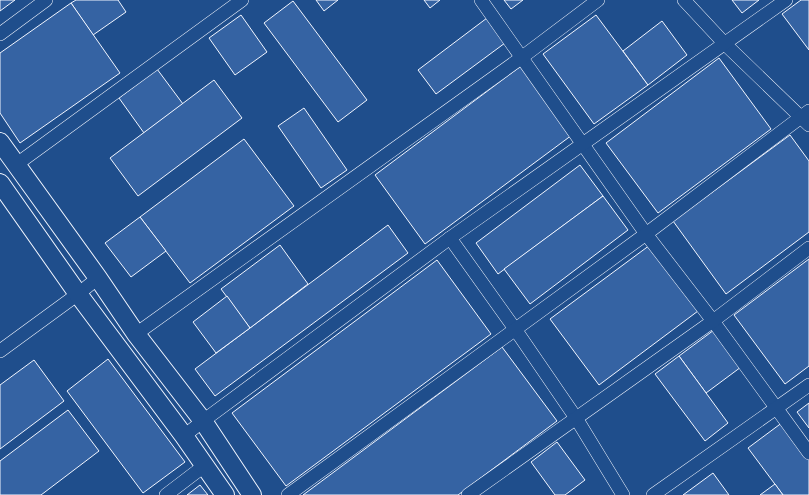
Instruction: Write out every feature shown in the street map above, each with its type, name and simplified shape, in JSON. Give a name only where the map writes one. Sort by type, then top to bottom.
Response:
[{"type":"main road","points":[[0,142],[98,278],[136,334],[203,421],[252,495]]},
{"type":"main road","points":[[0,183],[78,294],[184,436],[225,495]]},
{"type":"street","points":[[0,34],[46,0]]},
{"type":"street","points":[[17,164],[242,0]]},
{"type":"street","points":[[481,0],[646,234],[713,321],[809,453]]},
{"type":"street","points":[[136,334],[521,58],[598,0]]},
{"type":"street","points":[[288,495],[806,118],[725,44],[684,0]]},
{"type":"street","points":[[184,436],[450,238],[786,0]]},
{"type":"street","points":[[450,238],[576,418],[623,495]]},
{"type":"street","points":[[468,495],[713,321],[809,248]]},
{"type":"street","points":[[0,351],[98,278]]},
{"type":"street","points":[[653,495],[809,385]]},
{"type":"street","points":[[166,495],[204,466]]},
{"type":"building","points":[[0,0],[15,0],[0,11]]},
{"type":"building","points":[[76,0],[118,0],[126,12],[93,35],[71,3]]},
{"type":"building","points":[[316,0],[338,0],[324,11]]},
{"type":"building","points":[[424,0],[440,0],[430,8]]},
{"type":"building","points":[[504,0],[523,0],[511,9]]},
{"type":"building","points":[[732,0],[759,0],[742,13]]},
{"type":"building","points":[[801,0],[809,0],[809,50],[782,14]]},
{"type":"building","points":[[293,1],[367,100],[338,122],[264,23]]},
{"type":"building","points":[[71,3],[120,73],[20,143],[0,113],[0,53]]},
{"type":"building","points":[[241,15],[267,52],[235,75],[209,38]]},
{"type":"building","points":[[596,15],[648,85],[594,124],[543,54]]},
{"type":"building","points":[[487,18],[505,43],[436,94],[418,70]]},
{"type":"building","points":[[662,21],[687,55],[648,85],[623,51]]},
{"type":"building","points":[[719,58],[771,129],[658,213],[606,143]]},
{"type":"building","points":[[521,66],[572,135],[425,244],[375,175]]},
{"type":"building","points":[[157,69],[183,104],[144,133],[119,98]]},
{"type":"building","points":[[214,80],[242,118],[138,196],[110,158]]},
{"type":"building","points":[[304,108],[347,170],[321,188],[278,126]]},
{"type":"building","points":[[790,135],[809,161],[809,232],[726,294],[673,221]]},
{"type":"building","points":[[244,139],[294,206],[190,283],[140,217]]},
{"type":"building","points":[[580,165],[603,196],[498,274],[476,243]]},
{"type":"building","points":[[603,196],[628,230],[530,304],[504,269]]},
{"type":"building","points":[[140,217],[166,251],[131,277],[105,243]]},
{"type":"building","points":[[388,225],[408,253],[215,396],[195,369]]},
{"type":"building","points":[[280,245],[308,284],[250,328],[221,289]]},
{"type":"building","points":[[650,245],[698,311],[599,385],[550,319]]},
{"type":"building","points":[[809,259],[809,366],[785,384],[734,315]]},
{"type":"building","points":[[437,260],[491,334],[286,486],[232,413]]},
{"type":"building","points":[[227,296],[250,328],[216,353],[193,322]]},
{"type":"building","points":[[714,330],[741,367],[706,393],[679,356]]},
{"type":"building","points":[[502,347],[557,421],[458,495],[303,495]]},
{"type":"building","points":[[679,356],[728,423],[705,441],[655,374]]},
{"type":"building","points":[[108,359],[185,462],[143,493],[67,391]]},
{"type":"building","points":[[34,360],[64,401],[0,449],[0,385]]},
{"type":"building","points":[[809,403],[809,428],[797,412]]},
{"type":"building","points":[[68,410],[99,451],[41,495],[0,495],[0,461]]},
{"type":"building","points":[[783,422],[809,457],[809,495],[783,495],[748,448]]},
{"type":"building","points":[[557,442],[585,480],[565,495],[555,495],[531,462]]},
{"type":"building","points":[[713,473],[729,495],[683,495]]},
{"type":"building","points":[[775,484],[783,495],[760,495]]},
{"type":"building","points":[[200,485],[208,495],[187,495]]}]
